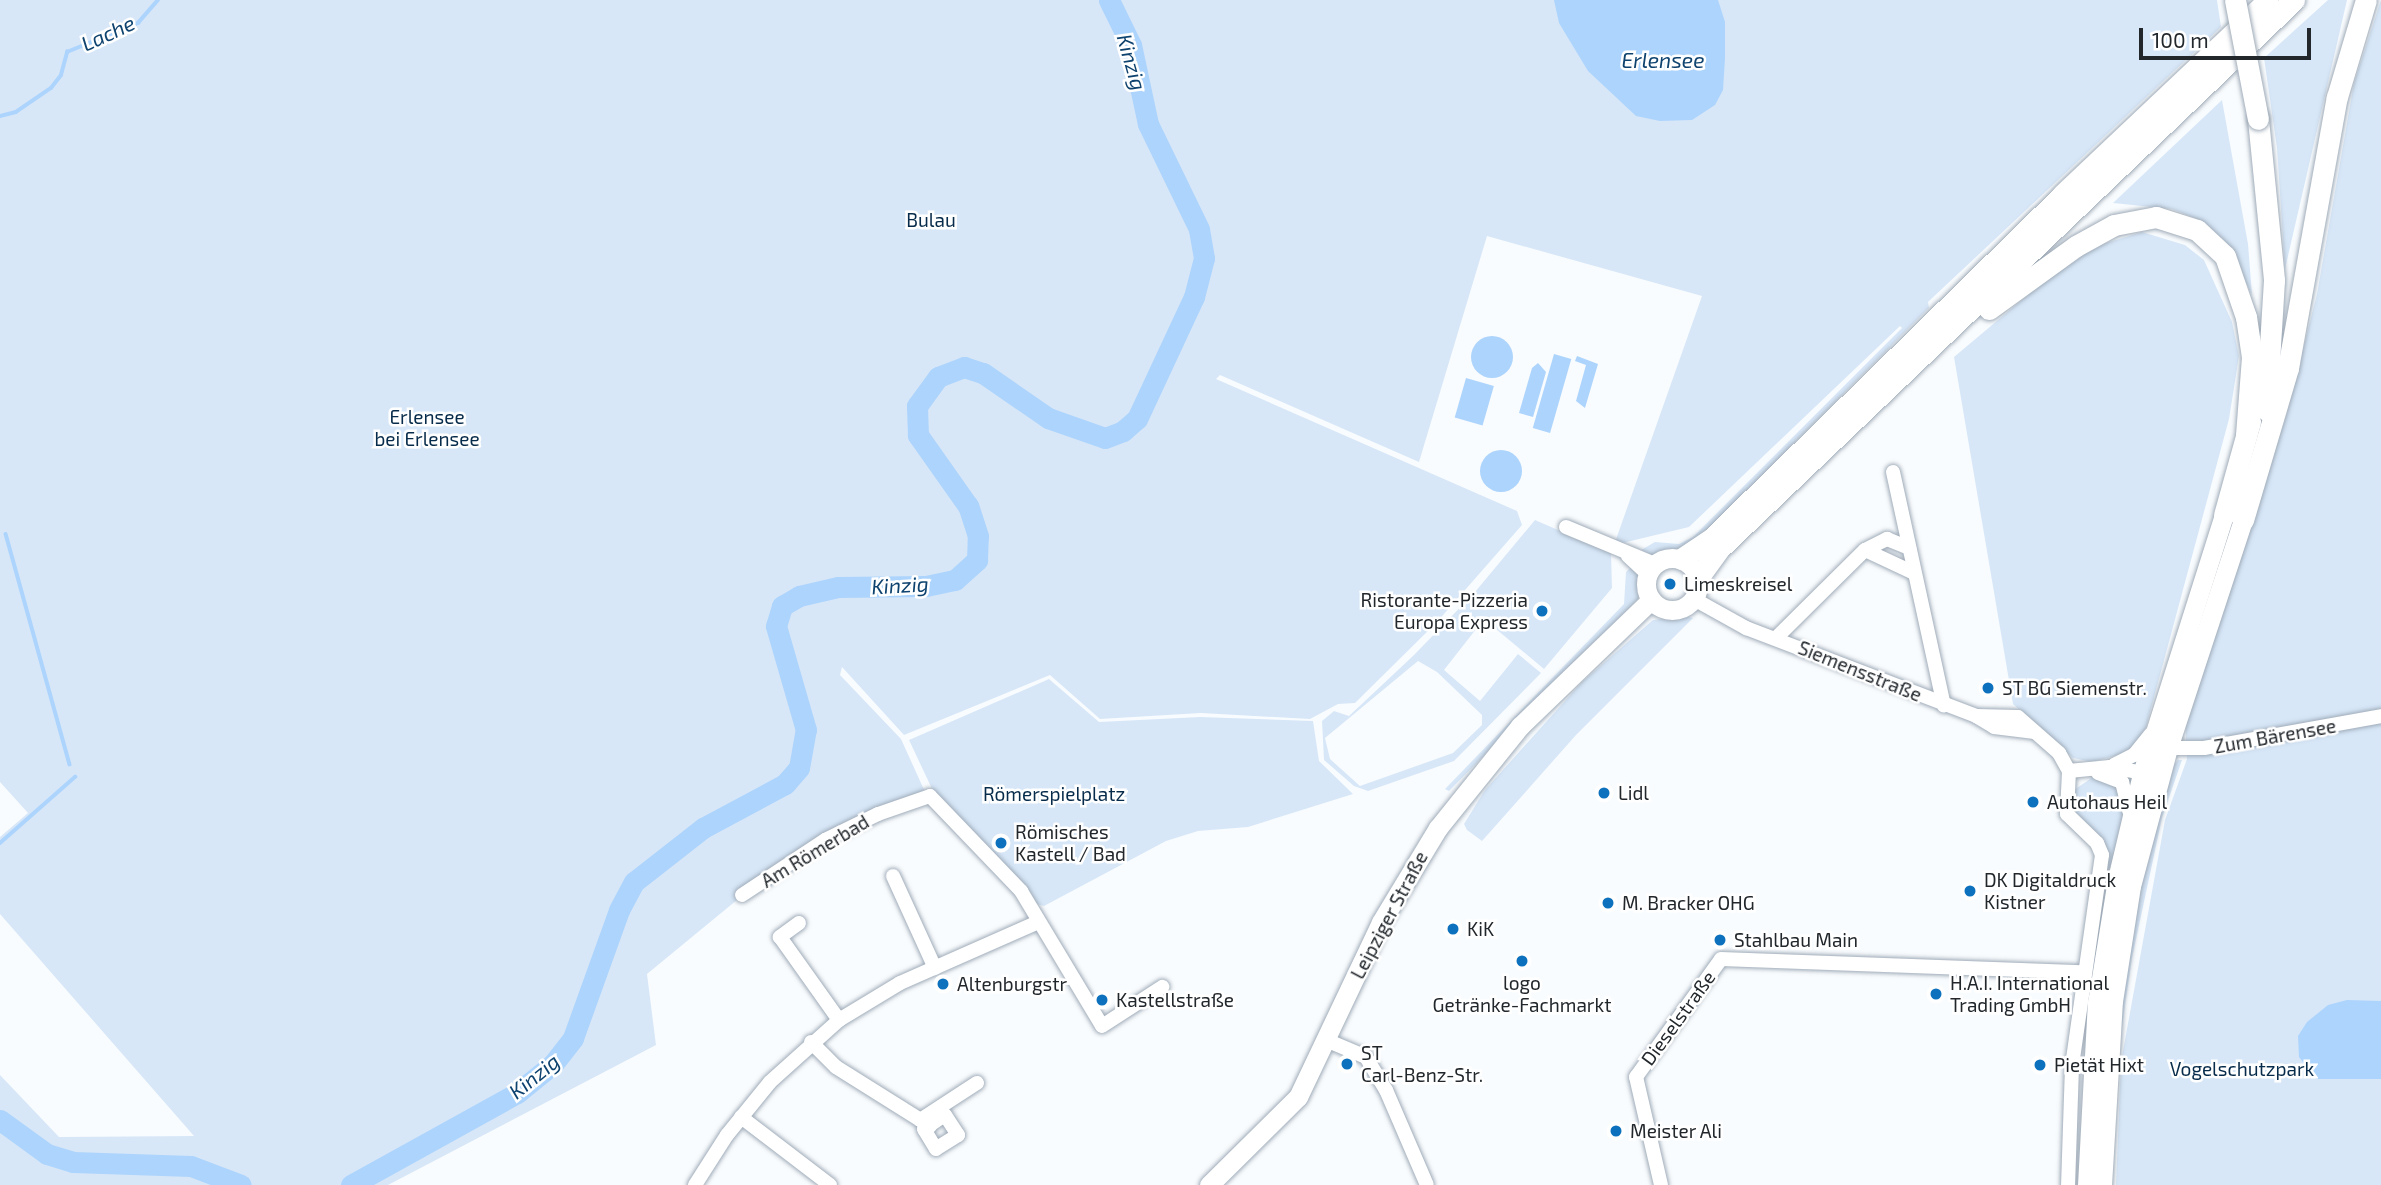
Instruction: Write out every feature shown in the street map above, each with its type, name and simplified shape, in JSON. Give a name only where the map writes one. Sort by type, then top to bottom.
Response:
[{"type":"highway","points":[[2234,518],[2268,399],[2274,316],[2258,119],[2235,0]]},
{"type":"highway","points":[[1681,559],[1711,539],[2053,203],[2268,0]]},
{"type":"highway","points":[[1696,588],[1705,562],[1917,363],[2294,0]]},
{"type":"highway","points":[[2234,518],[2288,368],[2337,97],[2366,0]]},
{"type":"highway","points":[[1917,363],[2097,233],[2143,217],[2168,219],[2210,238],[2225,256],[2236,284],[2252,357],[2246,435],[2234,518]]},
{"type":"highway","points":[[2246,435],[2257,393],[2270,243]]},
{"type":"main road","points":[[2087,1185],[2096,1003],[2130,824],[2143,770],[2234,518]]},
{"type":"main road","points":[[2102,1185],[2113,1001],[2131,886],[2234,518]]},
{"type":"main road","points":[[1666,558],[1681,559],[1696,588],[1675,610],[1651,600],[1651,569],[1666,558]]},
{"type":"main road","name":"Leipziger Straße","points":[[1209,1185],[1287,1112],[1326,1040],[1381,922],[1438,828],[1520,726],[1651,600]]},
{"type":"street","name":"Siemensstraße","points":[[1893,472],[1944,705]]},
{"type":"street","points":[[1566,527],[1651,569]]},
{"type":"street","points":[[1865,550],[1887,539],[1909,548]]},
{"type":"street","name":"Siemensstraße","points":[[1776,638],[1865,550]]},
{"type":"street","points":[[1865,550],[1914,573]]},
{"type":"street","name":"Siemensstraße","points":[[1696,588],[1730,621],[1976,716],[1993,727],[2035,732],[2059,753],[2069,771]]},
{"type":"street","name":"Zum Bärensee","points":[[2168,748],[2204,748],[2381,716]]},
{"type":"street","points":[[2069,771],[2110,767],[2143,770],[2168,748],[2161,718]]},
{"type":"street","points":[[2110,767],[2134,755],[2161,718]]},
{"type":"street","points":[[2143,770],[2157,790]]},
{"type":"street","points":[[2069,771],[2105,774],[2122,782],[2128,797],[2130,824]]},
{"type":"street","points":[[2068,1185],[2072,1066],[2082,972],[2103,861],[2097,843],[2067,814],[2069,771]]},
{"type":"street","name":"Am Römerbad","points":[[743,895],[825,840],[878,814],[930,796],[1021,891],[1038,922]]},
{"type":"street","points":[[893,876],[935,968]]},
{"type":"street","points":[[695,1185],[741,1117],[811,1042],[839,1020],[935,968],[1038,922],[1102,1026],[1161,987]]},
{"type":"street","points":[[799,923],[780,937],[839,1020]]},
{"type":"street","name":"Dieselstraße","points":[[1661,1185],[1636,1077],[1721,959],[2082,972]]},
{"type":"street","points":[[1326,1040],[1366,1057],[1386,1090],[1427,1185]]},
{"type":"street","points":[[811,1042],[836,1067],[925,1123],[977,1083]]},
{"type":"street","points":[[741,1117],[830,1185]]},
{"type":"green space","name":"Erlensee bei Erlensee","points":[[0,0],[2217,0],[2221,27],[1928,302],[1929,308],[1682,555],[1656,557],[1641,550],[1655,542],[1679,544],[1693,537],[1902,328],[1900,326],[1689,527],[1614,545],[1702,296],[1487,236],[1419,462],[1220,375],[1216,379],[1517,511],[1522,525],[1437,622],[1355,703],[1338,704],[1310,719],[1201,713],[1100,719],[1050,675],[904,735],[842,667],[840,675],[901,739],[926,794],[783,862],[647,974],[656,1045],[388,1185],[0,1185],[0,1075],[59,1137],[194,1136],[0,914],[0,837],[28,813],[0,782]]},
{"type":"green space","points":[[2328,0],[2347,0],[2285,269],[2277,148],[2264,58]]},
{"type":"green space","name":"Vogelschutzpark","points":[[2381,0],[2381,1185],[2116,1185],[2121,1062],[2165,820],[2187,759],[2185,713],[2286,416],[2317,294],[2354,83]]},
{"type":"green space","points":[[2222,100],[2248,244],[2252,295],[2229,247],[2202,221],[2172,209],[2113,203]]},
{"type":"green space","points":[[2142,232],[2185,245],[2204,260],[2232,322],[2239,356],[2229,419],[2146,727],[2133,751],[2092,762],[2073,758],[2013,704],[1954,357],[2061,267],[2103,244]]},
{"type":"green space","points":[[1535,520],[1611,553],[1612,588],[1544,669],[1484,619],[1444,670],[1480,701],[1518,654],[1541,673],[1454,761],[1368,791],[1354,786],[1324,760],[1322,721],[1334,711],[1349,716],[1414,655],[1475,592]],"holes":[[[1418,661],[1437,672],[1482,715],[1482,725],[1453,753],[1360,786],[1330,759],[1325,738]]]},
{"type":"green space","points":[[1632,566],[1639,576],[1638,599],[1449,791],[1445,789],[1624,604],[1626,572]]},
{"type":"green space","points":[[1685,616],[1693,618],[1576,735],[1482,841],[1467,830],[1464,824],[1485,790],[1582,682],[1653,620]]},
{"type":"green space","name":"Römerspielplatz","points":[[1049,679],[1099,722],[1200,717],[1313,721],[1319,761],[1353,794],[1248,827],[1198,831],[1166,841],[1044,906],[1033,903],[933,791],[909,740]]},
{"type":"green space","points":[[2178,760],[2182,760],[2162,818],[2132,958],[2116,1067],[2113,1045],[2137,886],[2172,767]]},
{"type":"green space","points":[[2093,777],[2114,783],[2125,803],[2112,869],[2107,867],[2104,841],[2074,815],[2074,790]]},
{"type":"water","name":"Erlensee","points":[[1554,0],[1718,0],[1725,22],[1725,58],[1723,90],[1715,105],[1692,120],[1660,121],[1636,116],[1588,71],[1559,23]]},
{"type":"water","points":[[1492,336],[1507,342],[1513,357],[1507,372],[1492,378],[1477,372],[1471,357],[1477,342]]},
{"type":"water","points":[[1554,354],[1571,359],[1550,433],[1533,428]]},
{"type":"water","points":[[1577,356],[1598,364],[1585,408],[1576,401],[1586,365],[1575,361]]},
{"type":"water","points":[[1538,363],[1546,372],[1533,417],[1519,413],[1532,368]]},
{"type":"water","points":[[1466,378],[1494,386],[1483,425],[1455,417]]},
{"type":"water","points":[[1501,450],[1516,456],[1522,471],[1516,486],[1501,492],[1486,486],[1480,471],[1486,456]]},
{"type":"water","points":[[2347,1000],[2381,1001],[2381,1079],[2316,1079],[2299,1057],[2298,1036],[2307,1022],[2328,1005]]},
{"type":"waterway","name":"Lache","points":[[0,116],[16,112],[51,88],[61,75],[67,52],[138,23],[158,0]]},
{"type":"waterway","name":"Kinzig","points":[[351,1185],[517,1093],[553,1064],[573,1038],[619,910],[634,882],[703,828],[785,784],[799,768],[806,730],[776,626],[782,606],[799,596],[838,587],[926,586],[955,580],[977,560],[978,536],[968,506],[918,435],[917,406],[938,377],[964,367],[983,373],[1048,418],[1105,438],[1123,431],[1137,419],[1194,297],[1204,258],[1199,229],[1148,124],[1131,45],[1109,0]]},
{"type":"waterway","points":[[6,534],[70,764]]},
{"type":"waterway","points":[[0,843],[75,777]]},
{"type":"waterway","name":"Kinzig","points":[[0,1120],[47,1154],[73,1162],[191,1166],[241,1185]]},
{"type":"place","name":"Limeskreisel","points":[[1670,584]]},
{"type":"place","name":"Ristorante-Pizzeria Europa Express","points":[[1542,611]]},
{"type":"place","name":"ST BG Siemenstr.","points":[[1988,688]]},
{"type":"place","name":"Lidl","points":[[1604,793]]},
{"type":"place","name":"Autohaus Heil","points":[[2033,802]]},
{"type":"place","name":"Römisches Kastell / Bad","points":[[1001,843]]},
{"type":"place","name":"DK Digitaldruck Kistner","points":[[1970,891]]},
{"type":"place","name":"M. Bracker OHG","points":[[1608,903]]},
{"type":"place","name":"KiK","points":[[1453,929]]},
{"type":"place","name":"Stahlbau Main","points":[[1720,940]]},
{"type":"place","name":"logo Getränke-Fachmarkt","points":[[1522,961]]},
{"type":"place","name":"Altenburgstr","points":[[943,984]]},
{"type":"place","name":"H.A.I. International Trading GmbH","points":[[1936,994]]},
{"type":"place","name":"Kastellstraße","points":[[1102,1000]]},
{"type":"place","name":"ST Carl-Benz-Str.","points":[[1347,1064]]},
{"type":"place","name":"Pietät Hixt","points":[[2040,1065]]},
{"type":"place","name":"Meister Ali","points":[[1616,1131]]},
{"type":"park label","name":"Bulau","points":[[931,220]]}]
